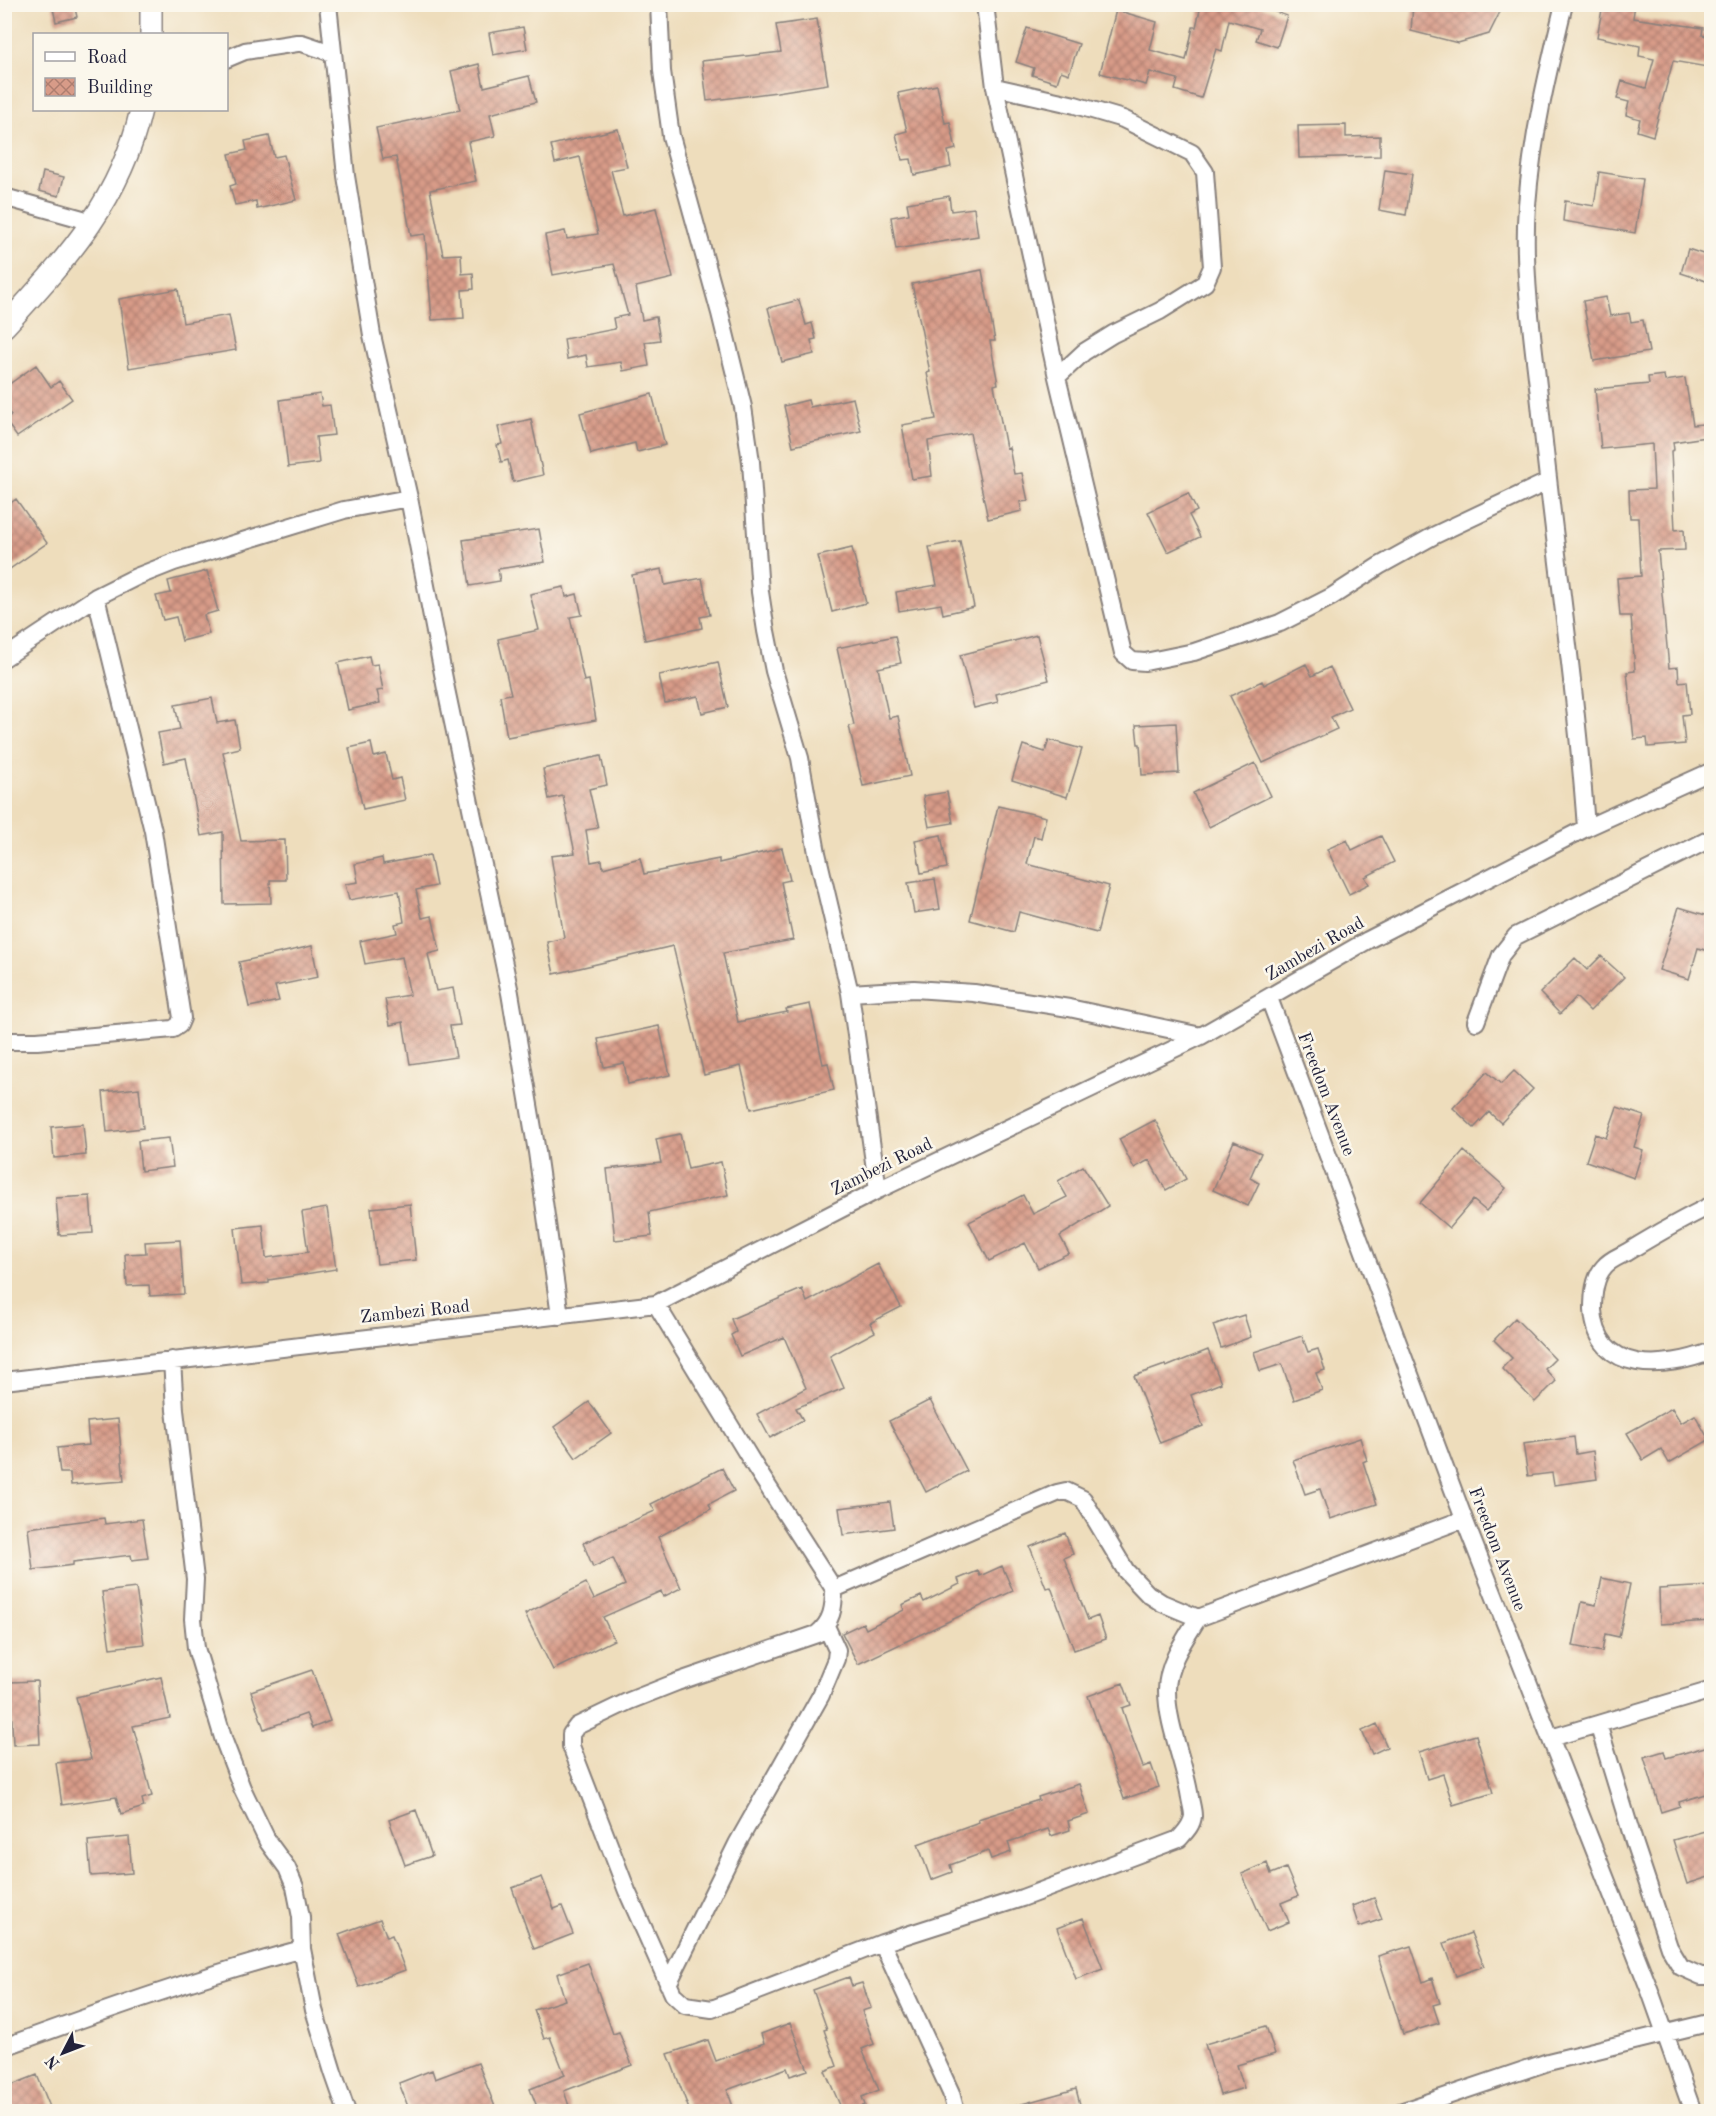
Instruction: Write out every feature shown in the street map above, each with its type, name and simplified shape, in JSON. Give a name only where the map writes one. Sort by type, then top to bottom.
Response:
[{"type":"street","points":[[151,4],[151,33]]},
{"type":"street","points":[[328,4],[346,176],[372,335],[409,498],[446,689],[510,993],[537,1152],[560,1316]]},
{"type":"street","points":[[659,4],[662,71],[671,136],[720,313],[743,407],[751,462],[760,592],[766,631],[774,671],[800,758],[817,853],[850,993],[878,1190]]},
{"type":"street","points":[[985,4],[995,87],[1056,377],[1123,653],[1132,661],[1145,662],[1194,652],[1280,622],[1331,597],[1379,566],[1435,535],[1547,482]]},
{"type":"street","points":[[1564,4],[1541,99],[1527,205],[1526,272],[1547,482],[1581,761],[1586,828]]},
{"type":"street","points":[[228,58],[245,51],[297,43],[332,53]]},
{"type":"street","points":[[995,87],[1075,105],[1123,119],[1192,153],[1205,172],[1212,267],[1205,283],[1160,311],[1113,334],[1084,352],[1056,377]]},
{"type":"street","points":[[4,327],[74,248],[93,222],[120,174],[141,111]]},
{"type":"street","points":[[4,197],[93,222]]},
{"type":"street","points":[[4,658],[96,597],[136,577],[174,562],[344,510],[409,498]]},
{"type":"street","points":[[4,1041],[38,1041],[173,1029],[179,1025],[182,1018],[153,831],[96,597]]},
{"type":"street","name":"Zambezi Road","points":[[4,1381],[656,1304],[878,1190],[1201,1036],[1368,940],[1586,828],[1712,771]]},
{"type":"street","points":[[1476,1022],[1501,955],[1516,936],[1712,838]]},
{"type":"street","points":[[850,993],[914,989],[974,993],[1081,1010],[1201,1036]]},
{"type":"street","name":"Freedom Avenue","points":[[1269,998],[1464,1519],[1666,2034],[1693,2112]]},
{"type":"street","points":[[1712,1205],[1678,1221],[1605,1266],[1596,1281],[1593,1300],[1599,1339],[1612,1352],[1624,1359],[1661,1364],[1685,1360],[1712,1351]]},
{"type":"street","points":[[656,1304],[756,1468],[834,1589],[833,1612],[826,1626],[817,1634],[629,1701],[577,1726],[571,1734],[571,1746],[627,1891],[673,1994],[685,2005],[712,2009],[882,1943],[1022,1898],[1179,1839],[1190,1828],[1193,1817],[1187,1778],[1170,1718],[1167,1688],[1171,1668],[1198,1618],[1464,1519]]},
{"type":"street","points":[[172,1360],[175,1410],[195,1579],[193,1619],[196,1648],[224,1741],[242,1788],[268,1842],[287,1868],[295,1887],[302,1917],[302,1949],[314,2010],[347,2112]]},
{"type":"street","points":[[834,1589],[1058,1492],[1066,1491],[1083,1499],[1126,1571],[1148,1594],[1162,1603],[1198,1618]]},
{"type":"street","points":[[668,1983],[737,1844],[821,1695],[836,1659],[837,1650],[826,1626]]},
{"type":"street","points":[[1551,1738],[1712,1690]]},
{"type":"street","points":[[1598,1724],[1669,1947],[1681,1967],[1701,1976],[1712,1976]]},
{"type":"street","points":[[882,1943],[951,2093],[956,2112]]},
{"type":"street","points":[[4,2047],[139,1998],[239,1966],[302,1949]]},
{"type":"street","points":[[1400,2112],[1548,2062],[1712,2022]]},
{"type":"building","points":[[52,4],[74,4],[77,17],[56,22]]},
{"type":"building","points":[[1192,4],[1254,4],[1287,16],[1277,47],[1256,40],[1260,29],[1229,20],[1222,51],[1216,49],[1201,98],[1175,90],[1178,79],[1150,72],[1146,85],[1100,73],[1116,10],[1157,22],[1150,50],[1186,60],[1193,27],[1196,27],[1200,10],[1192,8]]},
{"type":"building","points":[[1413,4],[1504,4],[1489,34],[1458,43],[1411,31]]},
{"type":"building","points":[[1603,4],[1635,4],[1633,18],[1703,28],[1702,35],[1711,37],[1707,67],[1673,61],[1653,136],[1637,131],[1640,119],[1626,115],[1629,102],[1617,99],[1622,81],[1646,88],[1654,59],[1639,56],[1640,46],[1597,37]]},
{"type":"building","points":[[817,19],[828,84],[707,101],[702,61],[781,52],[776,25]]},
{"type":"building","points":[[523,27],[527,49],[493,55],[489,33]]},
{"type":"building","points":[[1027,28],[1079,44],[1069,74],[1061,71],[1057,83],[1032,75],[1034,68],[1016,62]]},
{"type":"building","points":[[479,64],[484,87],[529,76],[536,102],[490,114],[495,136],[468,142],[476,181],[430,190],[443,255],[461,254],[462,274],[473,273],[474,289],[462,290],[464,318],[432,320],[425,234],[411,236],[396,157],[383,159],[376,128],[460,110],[451,71]]},
{"type":"building","points":[[937,85],[945,123],[950,122],[956,149],[948,151],[951,167],[914,175],[911,159],[902,160],[896,134],[907,131],[898,93]]},
{"type":"building","points":[[1346,125],[1346,137],[1380,136],[1380,156],[1299,158],[1298,126]]},
{"type":"building","points":[[618,129],[627,167],[611,170],[623,216],[656,208],[673,278],[636,287],[642,320],[656,317],[660,340],[645,342],[649,366],[623,371],[621,362],[588,367],[586,355],[567,359],[564,339],[615,329],[613,318],[628,315],[614,264],[553,275],[545,235],[565,231],[567,239],[598,234],[580,157],[555,163],[551,145]]},
{"type":"building","points":[[269,136],[274,157],[284,155],[296,200],[257,209],[256,201],[235,205],[230,186],[236,184],[229,154],[247,150],[245,141]]},
{"type":"building","points":[[1385,170],[1412,174],[1406,215],[1379,210]]},
{"type":"building","points":[[43,172],[64,177],[59,196],[39,191]]},
{"type":"building","points":[[1599,172],[1643,179],[1635,233],[1563,221],[1565,201],[1594,206]]},
{"type":"building","points":[[949,196],[951,211],[974,208],[978,236],[896,249],[891,217],[909,214],[907,203]]},
{"type":"building","points":[[1688,249],[1712,257],[1712,283],[1681,273]]},
{"type":"building","points":[[982,270],[995,341],[990,341],[998,384],[994,385],[1006,448],[1009,447],[1014,474],[1022,473],[1028,501],[1020,502],[1022,511],[988,519],[970,433],[928,441],[932,476],[912,479],[902,425],[936,419],[927,373],[930,372],[912,284]]},
{"type":"building","points":[[178,289],[183,323],[229,315],[236,350],[129,368],[119,299]]},
{"type":"building","points":[[1606,297],[1610,316],[1629,313],[1631,322],[1643,320],[1649,352],[1594,361],[1583,301]]},
{"type":"building","points":[[799,300],[806,325],[812,323],[816,339],[811,340],[814,354],[782,362],[768,308]]},
{"type":"building","points":[[36,365],[51,387],[59,381],[72,399],[17,437],[5,420],[11,415],[4,407],[4,388]]},
{"type":"building","points":[[1664,375],[1665,381],[1685,378],[1693,425],[1712,423],[1712,436],[1673,442],[1674,450],[1671,451],[1675,530],[1684,529],[1685,550],[1658,551],[1669,668],[1678,667],[1679,682],[1687,681],[1690,714],[1682,715],[1685,744],[1648,747],[1647,738],[1634,739],[1627,672],[1635,671],[1631,616],[1620,616],[1617,578],[1641,576],[1638,518],[1630,518],[1629,490],[1654,489],[1652,444],[1601,449],[1595,389],[1649,384],[1648,377]]},
{"type":"building","points":[[320,394],[322,406],[330,405],[334,435],[316,437],[319,463],[288,467],[280,400]]},
{"type":"building","points":[[652,394],[665,445],[637,452],[635,443],[591,454],[580,413]]},
{"type":"building","points":[[853,398],[861,431],[793,446],[784,406],[808,400],[810,407]]},
{"type":"building","points":[[531,419],[543,475],[513,482],[508,460],[501,462],[497,445],[502,444],[498,427]]},
{"type":"building","points":[[1188,493],[1197,511],[1189,515],[1200,537],[1168,552],[1148,512]]},
{"type":"building","points":[[16,499],[47,543],[4,573],[4,508]]},
{"type":"building","points":[[539,529],[545,562],[498,569],[500,581],[470,586],[463,540]]},
{"type":"building","points":[[960,541],[974,607],[943,614],[941,604],[899,611],[896,592],[937,585],[929,547]]},
{"type":"building","points":[[852,548],[866,603],[832,612],[818,556]]},
{"type":"building","points":[[662,569],[665,585],[702,578],[710,615],[700,617],[702,628],[645,640],[632,575]]},
{"type":"building","points":[[207,571],[218,611],[204,615],[209,634],[182,641],[176,617],[163,620],[156,596],[171,593],[168,581]]},
{"type":"building","points":[[564,587],[566,597],[577,594],[582,615],[570,617],[584,681],[589,680],[596,720],[507,737],[500,696],[511,694],[498,639],[539,630],[530,594]]},
{"type":"building","points":[[1037,635],[1049,680],[996,694],[998,702],[974,708],[960,655]]},
{"type":"building","points":[[895,636],[901,663],[878,668],[889,718],[898,716],[910,776],[863,786],[849,726],[854,725],[837,648]]},
{"type":"building","points":[[369,656],[371,665],[378,664],[383,690],[377,691],[380,703],[348,710],[338,663]]},
{"type":"building","points":[[718,662],[728,707],[702,713],[698,696],[665,703],[659,675]]},
{"type":"building","points":[[1306,664],[1312,676],[1330,667],[1350,708],[1331,717],[1337,729],[1263,763],[1230,696],[1262,681],[1264,685]]},
{"type":"building","points":[[212,698],[217,723],[235,720],[240,748],[223,752],[241,841],[285,840],[286,880],[270,880],[271,903],[224,904],[223,832],[201,836],[186,758],[164,763],[158,733],[180,729],[175,705]]},
{"type":"building","points":[[1176,723],[1179,773],[1142,775],[1136,725]]},
{"type":"building","points":[[1049,740],[1082,749],[1067,797],[1012,780],[1023,745],[1045,752]]},
{"type":"building","points":[[371,743],[374,757],[386,754],[392,780],[400,778],[405,800],[363,809],[349,748]]},
{"type":"building","points":[[601,756],[607,785],[589,789],[598,828],[586,830],[591,862],[602,860],[603,868],[640,858],[644,874],[719,859],[719,863],[782,848],[790,880],[781,882],[793,940],[723,953],[730,986],[738,1022],[787,1012],[786,1009],[810,1004],[823,1064],[828,1063],[834,1090],[751,1109],[741,1066],[704,1075],[673,946],[554,974],[547,942],[564,938],[551,856],[575,853],[563,796],[549,799],[543,769]]},
{"type":"building","points":[[1255,763],[1271,796],[1209,827],[1193,793]]},
{"type":"building","points":[[947,792],[953,823],[929,827],[923,796]]},
{"type":"building","points":[[998,806],[1046,817],[1041,838],[1034,836],[1027,864],[1109,886],[1097,933],[1019,912],[1014,932],[970,920]]},
{"type":"building","points":[[941,835],[947,868],[921,873],[915,840]]},
{"type":"building","points":[[1381,836],[1394,862],[1365,877],[1369,884],[1349,894],[1327,849],[1347,840],[1352,850]]},
{"type":"building","points":[[430,855],[436,886],[416,890],[422,918],[432,916],[440,951],[428,954],[436,991],[453,988],[460,1025],[450,1026],[456,1057],[410,1064],[403,1022],[390,1025],[385,999],[410,995],[402,957],[365,964],[360,941],[397,933],[395,924],[404,922],[399,891],[349,900],[345,884],[358,882],[355,864],[382,858],[383,864]]},
{"type":"building","points":[[935,879],[940,909],[914,913],[908,883]]},
{"type":"building","points":[[1679,907],[1712,917],[1712,952],[1698,948],[1689,979],[1659,970]]},
{"type":"building","points":[[312,946],[318,977],[275,986],[279,1001],[249,1007],[239,962]]},
{"type":"building","points":[[1601,956],[1624,977],[1590,1011],[1576,997],[1560,1014],[1540,993],[1575,958],[1587,970]]},
{"type":"building","points":[[659,1026],[670,1075],[628,1084],[624,1063],[604,1067],[598,1039]]},
{"type":"building","points":[[1514,1071],[1533,1089],[1501,1123],[1489,1112],[1474,1128],[1453,1108],[1487,1072],[1501,1084]]},
{"type":"building","points":[[139,1088],[143,1128],[107,1132],[103,1092]]},
{"type":"building","points":[[1617,1107],[1644,1116],[1634,1147],[1643,1150],[1634,1178],[1586,1161],[1595,1134],[1606,1138]]},
{"type":"building","points":[[1155,1120],[1186,1179],[1166,1190],[1149,1160],[1134,1168],[1119,1139]]},
{"type":"building","points":[[83,1124],[86,1155],[54,1158],[51,1127]]},
{"type":"building","points":[[680,1134],[688,1169],[721,1162],[728,1195],[649,1212],[652,1236],[615,1240],[607,1169],[661,1163],[656,1139]]},
{"type":"building","points":[[169,1138],[173,1167],[141,1171],[138,1141]]},
{"type":"building","points":[[1234,1141],[1261,1153],[1250,1178],[1259,1183],[1248,1206],[1213,1190]]},
{"type":"building","points":[[1464,1151],[1506,1188],[1486,1211],[1473,1200],[1449,1228],[1420,1203]]},
{"type":"building","points":[[1083,1166],[1108,1206],[1060,1236],[1069,1253],[1038,1268],[1025,1243],[989,1261],[969,1222],[1023,1195],[1033,1214],[1067,1197],[1058,1181]]},
{"type":"building","points":[[90,1196],[93,1233],[59,1235],[56,1198]]},
{"type":"building","points":[[410,1204],[416,1260],[377,1264],[371,1208]]},
{"type":"building","points":[[327,1208],[336,1269],[269,1280],[269,1283],[241,1285],[235,1228],[263,1225],[266,1258],[308,1252],[302,1212]]},
{"type":"building","points":[[180,1240],[184,1294],[150,1296],[149,1285],[127,1286],[125,1254],[146,1253],[145,1242]]},
{"type":"building","points":[[878,1264],[901,1307],[870,1323],[875,1332],[830,1356],[844,1388],[796,1408],[803,1420],[770,1438],[757,1414],[806,1388],[784,1337],[740,1356],[731,1335],[736,1332],[731,1319],[802,1289],[807,1302]]},
{"type":"building","points":[[1244,1315],[1251,1337],[1221,1348],[1213,1325]]},
{"type":"building","points":[[1515,1318],[1555,1359],[1545,1369],[1556,1381],[1535,1402],[1502,1368],[1512,1358],[1494,1340]]},
{"type":"building","points":[[1302,1336],[1308,1352],[1318,1349],[1325,1370],[1316,1373],[1322,1390],[1294,1400],[1282,1364],[1260,1371],[1254,1352]]},
{"type":"building","points":[[1208,1350],[1221,1383],[1191,1395],[1203,1426],[1160,1443],[1134,1376],[1165,1365],[1166,1367]]},
{"type":"building","points":[[930,1400],[967,1471],[926,1492],[889,1421]]},
{"type":"building","points":[[589,1402],[611,1433],[576,1458],[554,1427]]},
{"type":"building","points":[[1672,1408],[1681,1423],[1695,1415],[1709,1440],[1669,1463],[1661,1449],[1643,1460],[1627,1433]]},
{"type":"building","points":[[118,1419],[124,1481],[71,1485],[70,1473],[60,1473],[57,1448],[89,1445],[87,1422]]},
{"type":"building","points":[[1574,1437],[1576,1454],[1593,1451],[1597,1479],[1554,1485],[1552,1473],[1528,1476],[1523,1444]]},
{"type":"building","points":[[1360,1438],[1367,1460],[1363,1462],[1377,1504],[1330,1519],[1320,1489],[1305,1494],[1293,1460]]},
{"type":"building","points":[[722,1468],[734,1491],[709,1504],[711,1509],[658,1537],[681,1588],[663,1597],[661,1591],[603,1617],[614,1640],[553,1670],[525,1614],[586,1583],[594,1599],[625,1585],[613,1558],[593,1567],[583,1543],[655,1511],[651,1504]]},
{"type":"building","points":[[890,1502],[894,1528],[843,1535],[839,1508]]},
{"type":"building","points":[[104,1518],[105,1524],[142,1519],[148,1558],[132,1560],[131,1555],[73,1562],[73,1565],[33,1570],[28,1528]]},
{"type":"building","points":[[1065,1533],[1073,1554],[1064,1558],[1088,1620],[1098,1616],[1106,1639],[1074,1650],[1051,1587],[1046,1588],[1030,1547]]},
{"type":"building","points":[[1002,1566],[1013,1591],[858,1664],[842,1633],[863,1623],[866,1629],[904,1610],[902,1605],[921,1596],[924,1602],[960,1584],[958,1579],[978,1571],[980,1576]]},
{"type":"building","points":[[1602,1578],[1630,1584],[1619,1637],[1605,1634],[1602,1652],[1573,1646],[1582,1602],[1596,1605]]},
{"type":"building","points":[[1712,1586],[1712,1621],[1660,1624],[1659,1589]]},
{"type":"building","points":[[136,1588],[144,1644],[110,1648],[102,1592]]},
{"type":"building","points":[[312,1670],[330,1721],[312,1728],[306,1714],[264,1729],[251,1691]]},
{"type":"building","points":[[161,1677],[170,1718],[133,1726],[152,1796],[142,1799],[144,1807],[121,1814],[116,1797],[62,1805],[56,1763],[91,1759],[76,1697]]},
{"type":"building","points":[[37,1681],[40,1744],[13,1745],[10,1682]]},
{"type":"building","points":[[1123,1683],[1131,1705],[1122,1708],[1129,1729],[1143,1767],[1151,1764],[1159,1787],[1124,1799],[1088,1696]]},
{"type":"building","points":[[1377,1724],[1387,1747],[1372,1754],[1362,1731]]},
{"type":"building","points":[[1476,1735],[1493,1793],[1453,1805],[1443,1774],[1427,1779],[1419,1752]]},
{"type":"building","points":[[1712,1745],[1712,1792],[1679,1802],[1680,1806],[1661,1812],[1644,1757],[1664,1751],[1666,1758]]},
{"type":"building","points":[[1079,1784],[1089,1814],[1068,1821],[1070,1830],[1051,1836],[1048,1829],[1008,1842],[1011,1852],[991,1859],[988,1851],[950,1865],[952,1872],[931,1880],[918,1844],[979,1822],[978,1819],[1039,1800],[1038,1797]]},
{"type":"building","points":[[416,1810],[432,1856],[405,1865],[389,1820]]},
{"type":"building","points":[[1712,1829],[1712,1876],[1687,1884],[1673,1840]]},
{"type":"building","points":[[129,1837],[132,1873],[91,1876],[88,1841]]},
{"type":"building","points":[[1267,1863],[1271,1874],[1286,1868],[1298,1896],[1281,1903],[1289,1922],[1267,1931],[1242,1874]]},
{"type":"building","points":[[542,1877],[554,1909],[562,1906],[573,1934],[534,1949],[512,1888]]},
{"type":"building","points":[[1374,1898],[1382,1919],[1359,1927],[1352,1906]]},
{"type":"building","points":[[1083,1918],[1103,1969],[1076,1979],[1057,1928]]},
{"type":"building","points":[[380,1919],[387,1937],[392,1935],[405,1970],[359,1987],[339,1934]]},
{"type":"building","points":[[1471,1933],[1484,1966],[1456,1976],[1444,1943]]},
{"type":"building","points":[[1411,1946],[1423,1982],[1432,1978],[1440,2003],[1433,2005],[1439,2023],[1403,2034],[1378,1956]]},
{"type":"building","points":[[588,1963],[613,2034],[619,2032],[632,2065],[564,2091],[571,2112],[539,2112],[530,2089],[565,2075],[550,2037],[544,2039],[534,2010],[565,2000],[557,1974]]},
{"type":"building","points":[[849,1977],[852,1986],[862,1983],[871,2008],[862,2011],[874,2044],[862,2049],[879,2090],[862,2097],[865,2105],[849,2112],[843,2112],[825,2071],[837,2066],[813,1990]]},
{"type":"building","points":[[790,2023],[808,2070],[790,2076],[787,2068],[727,2090],[735,2112],[690,2112],[668,2054],[708,2040],[716,2061],[764,2043],[761,2034]]},
{"type":"building","points":[[1266,2026],[1275,2054],[1237,2065],[1244,2088],[1220,2095],[1205,2044]]},
{"type":"building","points":[[478,2063],[497,2112],[410,2112],[399,2083],[432,2070],[435,2079]]},
{"type":"building","points":[[37,2075],[52,2112],[4,2112],[4,2088]]},
{"type":"building","points":[[1076,2089],[1082,2112],[1012,2112],[1011,2107]]}]
